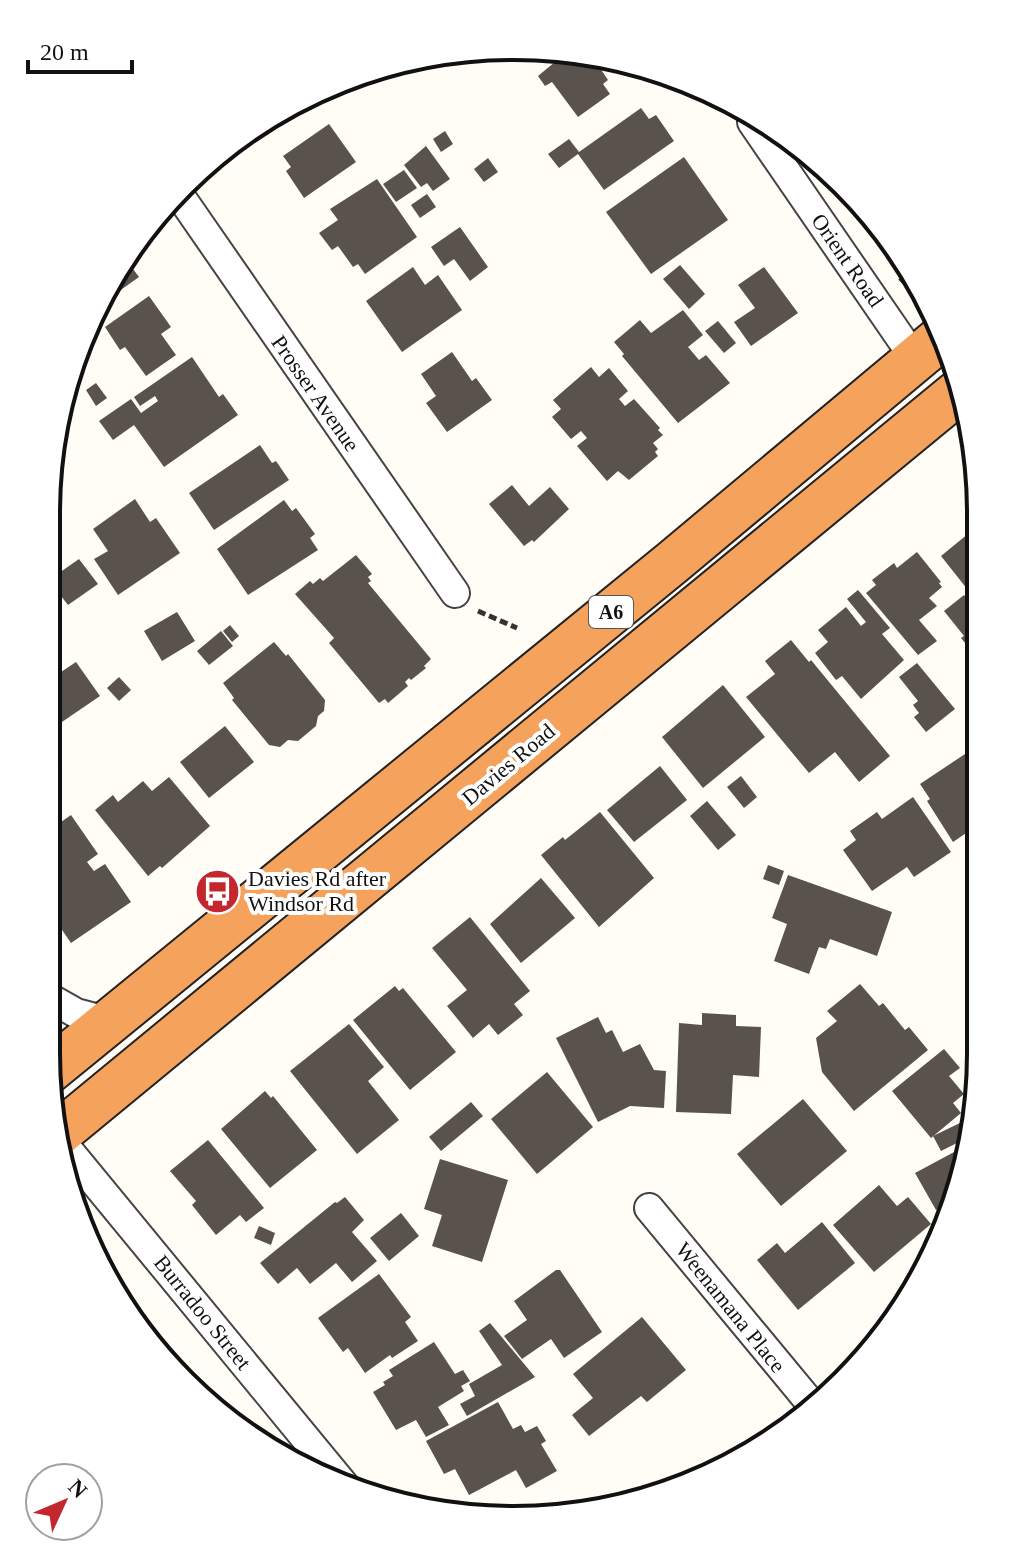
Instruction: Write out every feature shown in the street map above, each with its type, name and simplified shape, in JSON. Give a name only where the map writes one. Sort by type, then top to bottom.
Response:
[{"type":"highway","name":"A6","points":[[60,1062],[673,562],[928,348]]},
{"type":"highway","name":"Davies Road","points":[[67,1127],[952,397]]},
{"type":"street","name":"Orient Road","points":[[761,134],[928,348]]},
{"type":"street","name":"Prosser Avenue","points":[[184,202],[455,593]]},
{"type":"street","points":[[60,1004],[76,1013],[110,1022]]},
{"type":"street","name":"Burradoo Street","points":[[72,1154],[328,1466]]},
{"type":"street","name":"Weenamana Place","points":[[649,1208],[807,1398]]},
{"type":"path","points":[[455,593],[480,612],[517,628]]},
{"type":"building","points":[[555,62],[600,69],[608,80],[603,84],[610,94],[578,117],[552,82],[545,86],[538,76]]},
{"type":"building","points":[[641,108],[649,119],[656,115],[674,141],[604,190],[578,154],[559,168],[548,154],[569,139],[579,152]]},
{"type":"building","points":[[329,124],[356,162],[304,198],[286,171],[291,167],[283,156]]},
{"type":"building","points":[[445,131],[453,144],[441,152],[433,139]]},
{"type":"building","points":[[426,146],[450,179],[433,191],[427,183],[421,187],[404,165]]},
{"type":"building","points":[[684,157],[728,220],[651,274],[606,212]]},
{"type":"building","points":[[488,158],[498,172],[484,182],[474,169]]},
{"type":"building","points":[[404,170],[417,188],[396,202],[383,184]]},
{"type":"building","points":[[377,179],[417,237],[365,274],[358,264],[353,267],[338,246],[332,250],[319,233],[338,220],[330,209]]},
{"type":"building","points":[[427,194],[436,207],[420,218],[411,205]]},
{"type":"building","points":[[460,227],[488,267],[470,281],[454,259],[444,266],[431,247]]},
{"type":"building","points":[[680,265],[705,294],[689,309],[663,279]]},
{"type":"building","points":[[413,267],[425,285],[438,275],[462,310],[402,352],[366,301]]},
{"type":"building","points":[[764,267],[798,313],[751,346],[734,322],[755,308],[738,285]]},
{"type":"building","points":[[132,268],[139,277],[119,292]]},
{"type":"building","points":[[149,296],[171,327],[161,334],[176,355],[146,376],[125,347],[120,350],[105,327]]},
{"type":"building","points":[[683,310],[703,335],[688,347],[699,360],[706,355],[730,383],[678,423],[622,356],[624,354],[614,342],[640,320],[651,333]]},
{"type":"building","points":[[718,321],[736,343],[724,353],[705,331]]},
{"type":"building","points":[[452,352],[472,381],[476,378],[492,400],[447,432],[426,403],[436,396],[421,374]]},
{"type":"building","points":[[192,357],[219,397],[223,394],[238,415],[164,467],[134,425],[113,440],[99,421],[131,399],[141,413],[158,401],[155,396],[140,406],[134,397]]},
{"type":"building","points":[[591,367],[599,377],[609,368],[628,391],[619,399],[625,406],[634,399],[663,435],[653,443],[658,449],[655,452],[658,456],[629,480],[618,471],[607,481],[577,446],[587,438],[581,431],[571,439],[552,417],[561,409],[553,400]]},
{"type":"building","points":[[96,383],[107,398],[96,406],[86,390]]},
{"type":"building","points":[[260,445],[289,480],[214,530],[189,493]]},
{"type":"building","points":[[512,485],[529,506],[550,487],[569,509],[534,542],[532,540],[524,546],[489,504]]},
{"type":"building","points":[[135,499],[150,522],[156,518],[180,553],[118,595],[94,559],[108,551],[93,529]]},
{"type":"building","points":[[284,500],[292,511],[296,508],[315,534],[310,538],[318,550],[248,595],[217,549]]},
{"type":"building","points":[[967,535],[967,589],[941,556]]},
{"type":"building","points":[[917,552],[942,587],[929,598],[937,606],[919,620],[937,641],[918,655],[866,593],[876,585],[872,580],[894,563],[897,568]]},
{"type":"building","points":[[356,555],[372,574],[368,577],[371,581],[368,583],[431,659],[424,666],[426,668],[411,680],[409,678],[405,682],[408,686],[388,703],[385,699],[379,703],[329,643],[334,638],[295,594],[310,581],[313,584],[320,578],[323,581]]},
{"type":"building","points":[[79,559],[98,584],[68,605],[60,597],[60,572]]},
{"type":"building","points":[[858,590],[890,628],[882,634],[904,660],[861,699],[842,676],[836,680],[815,653],[828,642],[818,630],[846,607],[861,626],[866,622],[847,599]]},
{"type":"building","points":[[964,595],[967,599],[967,645],[961,638],[964,636],[944,611]]},
{"type":"building","points":[[177,612],[195,641],[162,661],[144,631]]},
{"type":"building","points":[[230,625],[239,636],[232,642],[223,631]]},
{"type":"building","points":[[221,631],[233,646],[209,665],[197,651]]},
{"type":"building","points":[[791,640],[890,756],[859,782],[835,752],[809,773],[746,697],[775,674],[765,661]]},
{"type":"building","points":[[274,642],[286,656],[288,654],[325,700],[324,711],[318,716],[316,726],[298,741],[288,740],[280,747],[269,745],[232,700],[234,698],[223,683]]},
{"type":"building","points":[[76,662],[100,696],[60,723],[60,673]]},
{"type":"building","points":[[917,663],[955,709],[926,732],[914,717],[919,713],[913,705],[918,701],[899,677]]},
{"type":"building","points":[[119,677],[131,690],[119,701],[107,688]]},
{"type":"building","points":[[723,685],[765,737],[703,788],[662,737]]},
{"type":"building","points":[[225,726],[254,762],[209,798],[180,762]]},
{"type":"building","points":[[967,753],[967,832],[953,842],[920,784]]},
{"type":"building","points":[[660,766],[687,800],[634,842],[607,810]]},
{"type":"building","points":[[741,776],[757,797],[744,808],[727,787]]},
{"type":"building","points":[[169,777],[210,826],[162,868],[160,866],[148,876],[95,810],[113,795],[118,802],[143,781],[152,791]]},
{"type":"building","points":[[913,797],[951,852],[914,877],[907,867],[872,891],[843,850],[856,840],[850,831],[877,812],[882,819]]},
{"type":"building","points":[[707,801],[736,835],[718,850],[690,816]]},
{"type":"building","points":[[600,812],[654,878],[599,927],[541,855]]},
{"type":"building","points":[[71,815],[98,854],[87,862],[94,871],[105,864],[131,902],[71,943],[60,927],[60,821]]},
{"type":"building","points":[[768,865],[784,871],[779,885],[763,879]]},
{"type":"building","points":[[788,875],[892,912],[877,956],[830,939],[826,949],[819,947],[809,974],[774,961],[787,924],[772,918]]},
{"type":"building","points":[[541,878],[575,918],[521,963],[490,924]]},
{"type":"building","points":[[470,917],[530,991],[514,1004],[523,1015],[498,1035],[489,1024],[473,1038],[447,1006],[467,990],[432,948]]},
{"type":"building","points":[[860,984],[879,1006],[883,1003],[905,1030],[909,1027],[928,1050],[854,1111],[822,1072],[816,1038],[837,1021],[827,1011]]},
{"type":"building","points":[[395,986],[399,991],[403,988],[456,1052],[410,1090],[353,1020]]},
{"type":"building","points":[[702,1013],[736,1015],[736,1026],[761,1027],[759,1077],[733,1075],[731,1114],[676,1112],[679,1023],[702,1025]]},
{"type":"building","points":[[598,1017],[606,1033],[612,1030],[623,1052],[640,1044],[654,1070],[666,1071],[664,1108],[630,1106],[598,1122],[556,1038]]},
{"type":"building","points":[[349,1024],[384,1067],[368,1081],[399,1120],[357,1154],[290,1071]]},
{"type":"building","points":[[944,1049],[960,1068],[949,1076],[964,1094],[953,1103],[961,1113],[931,1138],[892,1091]]},
{"type":"building","points":[[547,1072],[593,1127],[537,1174],[491,1119]]},
{"type":"building","points":[[265,1091],[271,1098],[273,1096],[317,1150],[270,1188],[221,1129]]},
{"type":"building","points":[[803,1099],[847,1151],[781,1206],[737,1154]]},
{"type":"building","points":[[471,1102],[483,1116],[441,1151],[429,1137]]},
{"type":"building","points":[[961,1122],[958,1143],[941,1151],[933,1136]]},
{"type":"building","points":[[208,1140],[264,1208],[246,1222],[240,1215],[216,1235],[192,1205],[196,1201],[170,1171]]},
{"type":"building","points":[[956,1151],[943,1198],[936,1210],[915,1173]]},
{"type":"building","points":[[440,1159],[508,1180],[482,1262],[432,1246],[442,1215],[424,1209]]},
{"type":"building","points":[[879,1185],[897,1206],[908,1197],[931,1224],[874,1272],[833,1225]]},
{"type":"building","points":[[345,1197],[364,1220],[352,1232],[377,1261],[352,1282],[336,1263],[310,1284],[297,1268],[278,1284],[260,1263]]},
{"type":"building","points":[[401,1213],[419,1236],[389,1261],[370,1238]]},
{"type":"building","points":[[822,1222],[855,1263],[798,1310],[757,1260],[777,1243],[785,1253]]},
{"type":"building","points":[[259,1226],[275,1233],[271,1245],[254,1238]]},
{"type":"building","points":[[560,1270],[602,1332],[564,1358],[551,1339],[522,1359],[504,1336],[527,1320],[514,1301]]},
{"type":"building","points":[[379,1274],[411,1317],[405,1322],[418,1341],[392,1358],[390,1355],[365,1373],[348,1348],[343,1352],[318,1318]]},
{"type":"building","points":[[642,1317],[686,1370],[647,1402],[641,1396],[589,1436],[572,1415],[593,1398],[573,1374]]},
{"type":"building","points":[[490,1323],[535,1377],[467,1416],[460,1404],[475,1396],[469,1384],[502,1365],[479,1331]]},
{"type":"building","points":[[434,1342],[455,1374],[463,1370],[470,1381],[461,1386],[464,1391],[438,1407],[449,1425],[426,1437],[416,1420],[396,1430],[373,1392],[393,1376],[389,1370]]},
{"type":"building","points":[[498,1402],[513,1429],[521,1425],[525,1432],[537,1426],[546,1441],[541,1444],[557,1471],[526,1488],[516,1470],[469,1495],[455,1469],[444,1474],[426,1441]]},
{"type":"place","name":"Davies Rd after Windsor Rd","points":[[217,891]]}]
